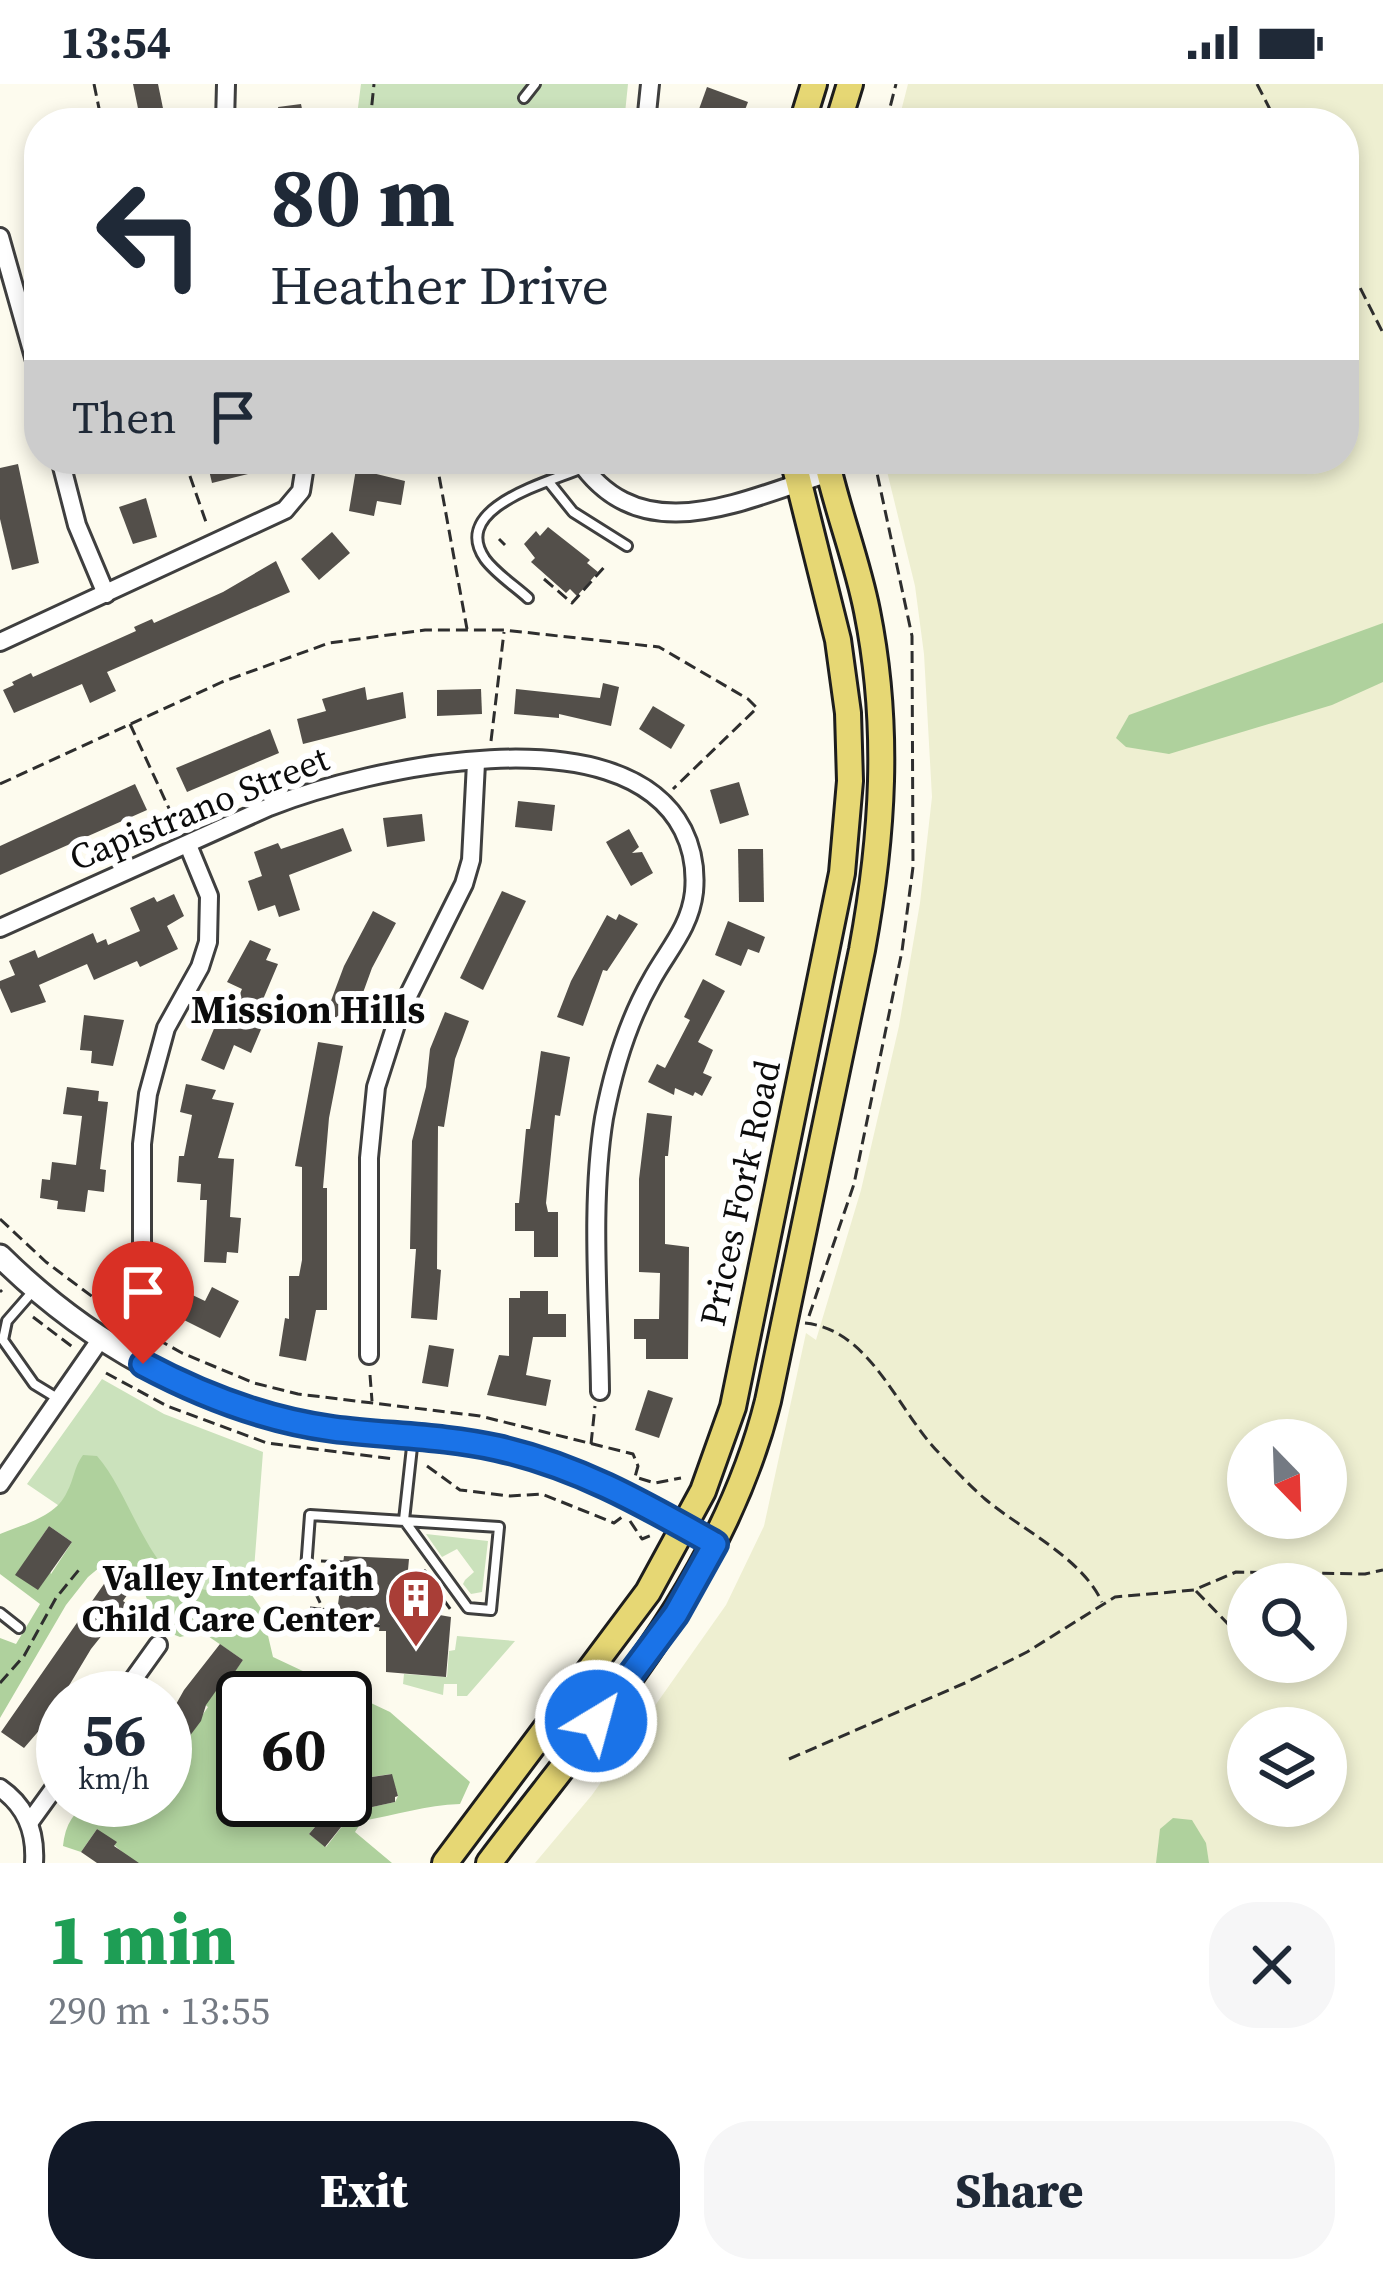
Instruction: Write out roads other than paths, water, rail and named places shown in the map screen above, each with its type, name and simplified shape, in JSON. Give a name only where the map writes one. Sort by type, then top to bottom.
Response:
[{"type":"main road","name":"Prices Fork Road","points":[[446,1863],[648,1592],[704,1491],[733,1407],[844,855],[850,750],[844,676],[797,474]]},
{"type":"main road","name":"Prices Fork Road","points":[[488,1863],[676,1614],[715,1544],[754,1453],[866,932],[882,800],[882,718],[875,655],[830,474]]},
{"type":"street","points":[[0,237],[24,322]]},
{"type":"street","points":[[64,474],[77,525],[106,594]]},
{"type":"street","points":[[0,642],[284,510],[301,491],[304,474]]},
{"type":"street","points":[[592,474],[614,496],[660,514],[701,511],[789,474]]},
{"type":"street","name":"Capistrano Street","points":[[0,928],[268,807],[393,770],[559,762],[626,776],[662,798],[692,854],[694,897],[684,929],[632,1020],[604,1122],[600,1391]]},
{"type":"street","points":[[369,1355],[369,1158],[376,1087],[400,1012],[464,884],[471,860],[476,763]]},
{"type":"street","points":[[142,1266],[142,1144],[148,1094],[166,1028],[200,967],[210,922],[208,896],[188,845]]},
{"type":"street","points":[[0,1256],[35,1289],[171,1379],[243,1408],[338,1429],[414,1434],[500,1449],[565,1468],[610,1485],[715,1544]]},
{"type":"street","points":[[0,1484],[103,1337]]},
{"type":"street","points":[[139,1671],[158,1645]]},
{"type":"street","points":[[0,1788],[15,1800],[29,1823],[34,1863]]},
{"type":"street","points":[[29,1823],[36,1813]]},
{"type":"lane","points":[[524,98],[535,84]]},
{"type":"lane","points":[[528,598],[484,557],[481,524],[492,507],[562,474]]},
{"type":"lane","points":[[549,482],[573,512],[627,546]]},
{"type":"lane","points":[[35,1289],[8,1321],[3,1340],[34,1384],[59,1399]]},
{"type":"lane","points":[[310,1586],[310,1515],[404,1520],[500,1527],[491,1610],[468,1608],[404,1520],[414,1434]]},
{"type":"lane","points":[[0,1613],[19,1628]]},
{"type":"place","name":"Valley Interfaith Child Care Center","points":[[416,1649]]},
{"type":"district","name":"Mission Hills","points":[[308,1009]]}]
